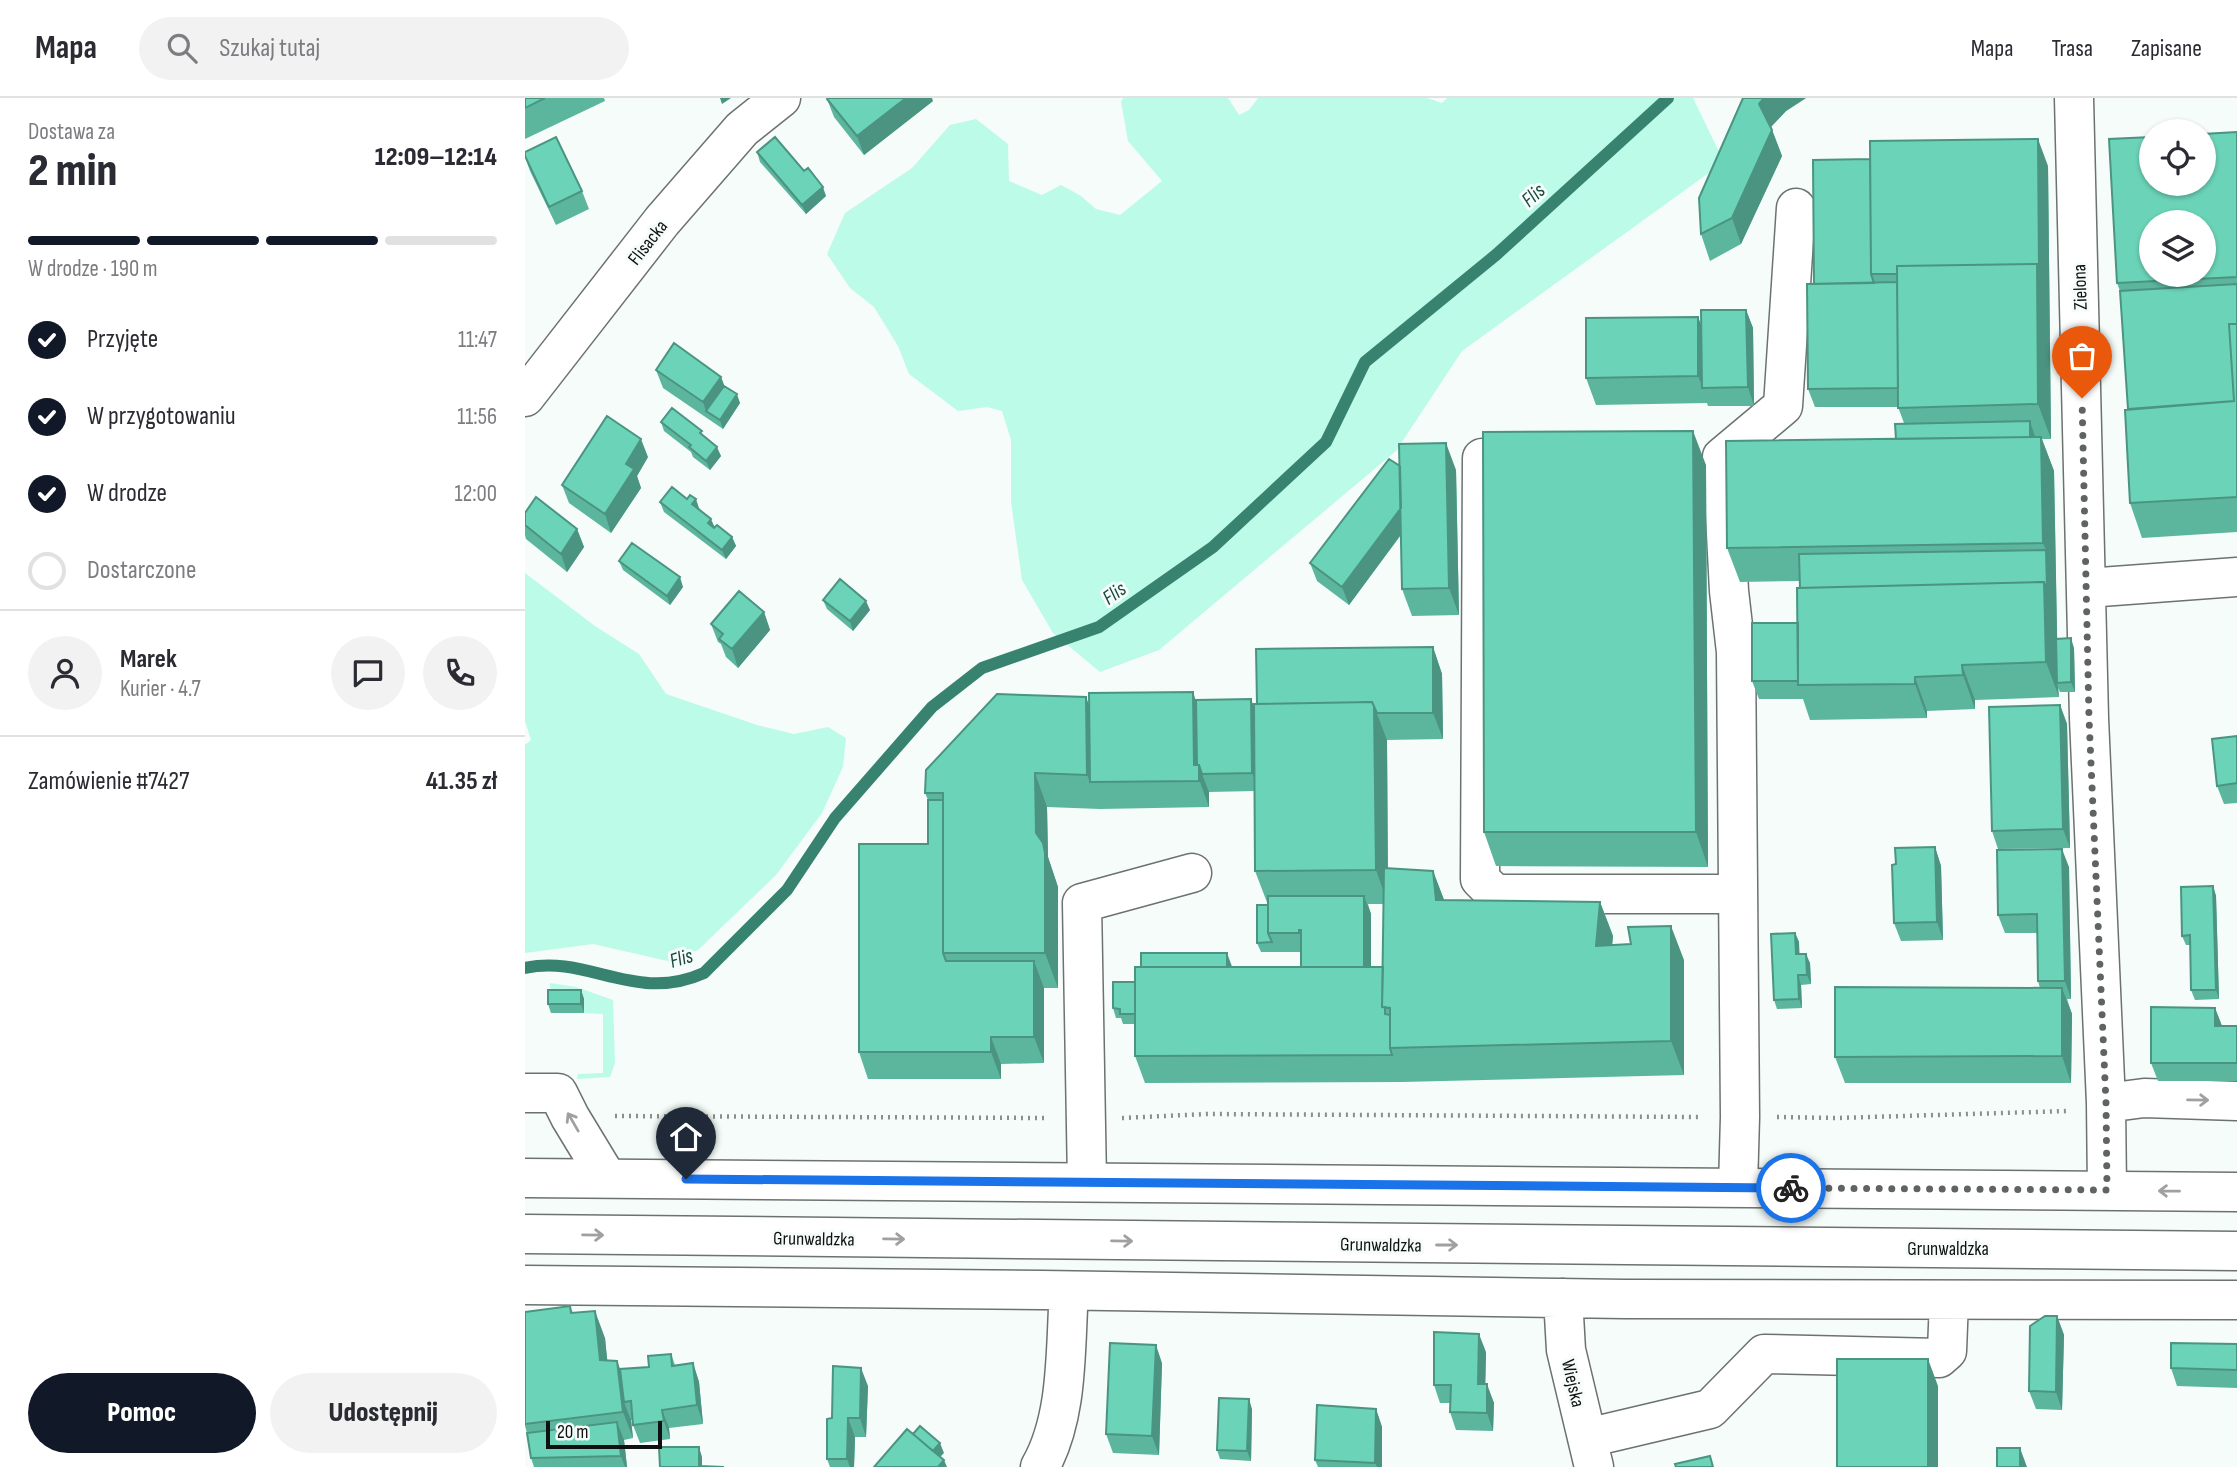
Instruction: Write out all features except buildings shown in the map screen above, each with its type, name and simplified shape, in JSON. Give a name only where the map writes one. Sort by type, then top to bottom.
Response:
[{"type":"street","name":"Flisacka","points":[[525,397],[671,211],[742,128],[781,98]]},
{"type":"street","name":"Zielona","points":[[2074,98],[2087,588],[2091,1107],[2107,1190]]},
{"type":"street","points":[[1738,1188],[1740,1117],[1735,652],[1722,457],[1783,406],[1796,208]]},
{"type":"street","points":[[1482,458],[1480,879],[1495,894],[1738,894]]},
{"type":"street","points":[[2087,588],[2237,577]]},
{"type":"street","points":[[1087,1182],[1082,903],[1192,873]]},
{"type":"street","points":[[525,1093],[558,1093],[607,1178]]},
{"type":"street","points":[[2091,1107],[2144,1098],[2237,1101]]},
{"type":"street","points":[[525,1178],[2237,1192]]},
{"type":"street","name":"Grunwaldzka","points":[[525,1234],[2237,1251]]},
{"type":"street","points":[[525,1285],[1563,1298],[2237,1300]]},
{"type":"street","points":[[1040,1467],[1056,1427],[1062,1394],[1069,1291]]},
{"type":"street","name":"Wiejska","points":[[1563,1298],[1566,1350],[1590,1453]]},
{"type":"street","points":[[1590,1453],[1710,1409],[1764,1354],[1938,1358],[1947,1351],[1949,1300]]},
{"type":"path","points":[[570,1117],[1087,1118],[1207,1114],[1836,1118],[2091,1107]]},
{"type":"green space","points":[[1123,98],[1228,98],[1239,115],[1249,110],[1258,98],[1427,98],[1442,103],[1447,98],[1693,98],[1724,162],[1462,351],[1396,451],[1159,650],[1100,672],[1053,633],[1022,580],[1011,502],[1011,440],[1002,411],[987,407],[958,411],[909,374],[898,346],[874,307],[850,288],[827,254],[845,213],[912,168],[950,125],[976,119],[1008,144],[1009,181],[1042,195],[1061,185],[1081,196],[1096,209],[1120,215],[1162,181],[1128,141],[1121,102]]},
{"type":"green space","points":[[525,573],[595,626],[639,654],[666,694],[757,725],[794,734],[828,727],[846,738],[843,767],[822,813],[776,875],[698,950],[672,962],[593,944],[525,953],[525,745],[531,740],[525,721]]},
{"type":"green space","points":[[550,983],[576,987],[613,1000],[615,1063],[610,1077],[577,1079],[578,1074],[603,1073],[603,1014],[584,1013],[584,999],[551,999]]},
{"type":"waterway","name":"Flis","points":[[525,968],[548,965],[570,967],[656,983],[679,981],[704,973],[787,890],[835,818],[932,707],[982,668],[1099,627],[1213,547],[1326,442],[1365,362],[1497,254],[1668,98]]},
{"type":"way so far","points":[[1791,1188],[2107,1190],[2106,1103],[2089,718],[2082,398]]},
{"type":"route","points":[[686,1179],[1791,1188]]}]
